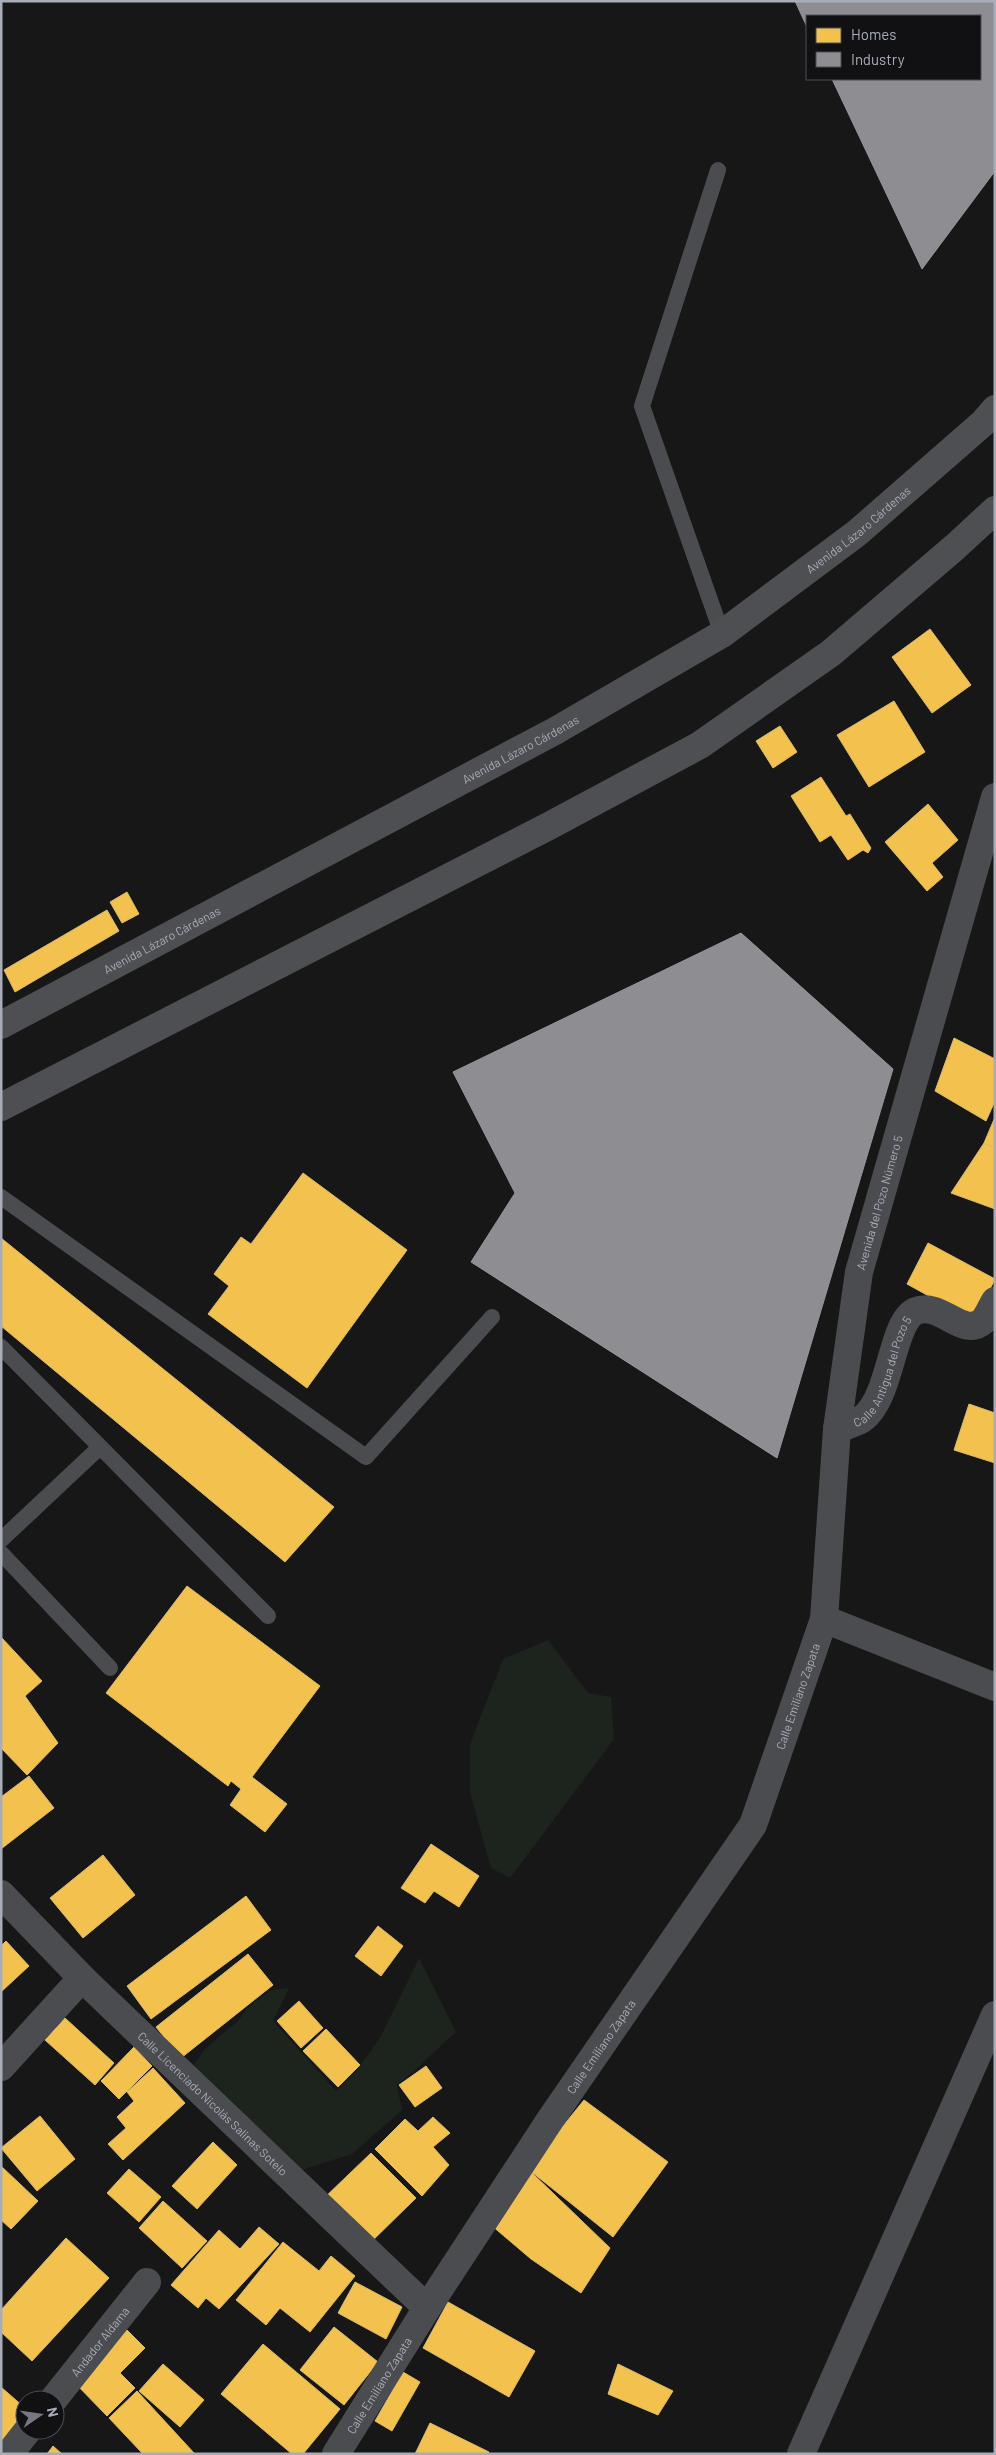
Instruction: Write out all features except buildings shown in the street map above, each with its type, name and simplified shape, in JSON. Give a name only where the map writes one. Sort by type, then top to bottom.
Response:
[{"type":"main road","name":"Avenida Lázaro Cárdenas","points":[[1,1025],[546,736],[722,634],[857,532],[983,423],[995,409]]},
{"type":"main road","points":[[1,1107],[549,826],[700,745],[831,653],[956,547],[995,510]]},
{"type":"street","name":"Avenida del Pozo Número 5","points":[[824,1619],[837,1429],[859,1272],[995,797]]},
{"type":"street","name":"Calle Antigua del Pozo 5","points":[[837,1429],[862,1418],[882,1393],[902,1324],[914,1311],[932,1308],[964,1326],[974,1326],[983,1320],[995,1301]]},
{"type":"street","points":[[824,1619],[995,1687]]},
{"type":"street","name":"Calle Emiliano Zapata","points":[[336,2454],[427,2308],[550,2120],[753,1825],[824,1619]]},
{"type":"street","name":"Calle Licenciado Nicolás Salinas Sotelo","points":[[1,1894],[82,1978],[427,2308]]},
{"type":"street","points":[[1,2067],[82,1978]]},
{"type":"street","points":[[801,2454],[995,2015]]},
{"type":"street","name":"Andador Aldama","points":[[60,2390],[147,2282]]},
{"type":"street","points":[[9,2454],[20,2440]]},
{"type":"lane","points":[[718,170],[642,406],[722,634]]},
{"type":"lane","points":[[1,1197],[366,1457],[492,1317]]},
{"type":"lane","points":[[1,1347],[268,1616]]},
{"type":"lane","points":[[1,1540],[100,1446]]},
{"type":"lane","points":[[1,1553],[110,1668]]},
{"type":"shaded area","points":[[548,1640],[588,1693],[611,1697],[614,1739],[510,1878],[491,1868],[470,1793],[470,1744],[503,1659]]},
{"type":"shaded area","points":[[419,1958],[456,2032],[397,2085],[402,2110],[352,2154],[301,2170],[190,2071],[205,2049],[239,2020],[247,2008],[271,1990],[289,1988],[273,2021],[336,2091],[358,2069],[381,2036]]}]
